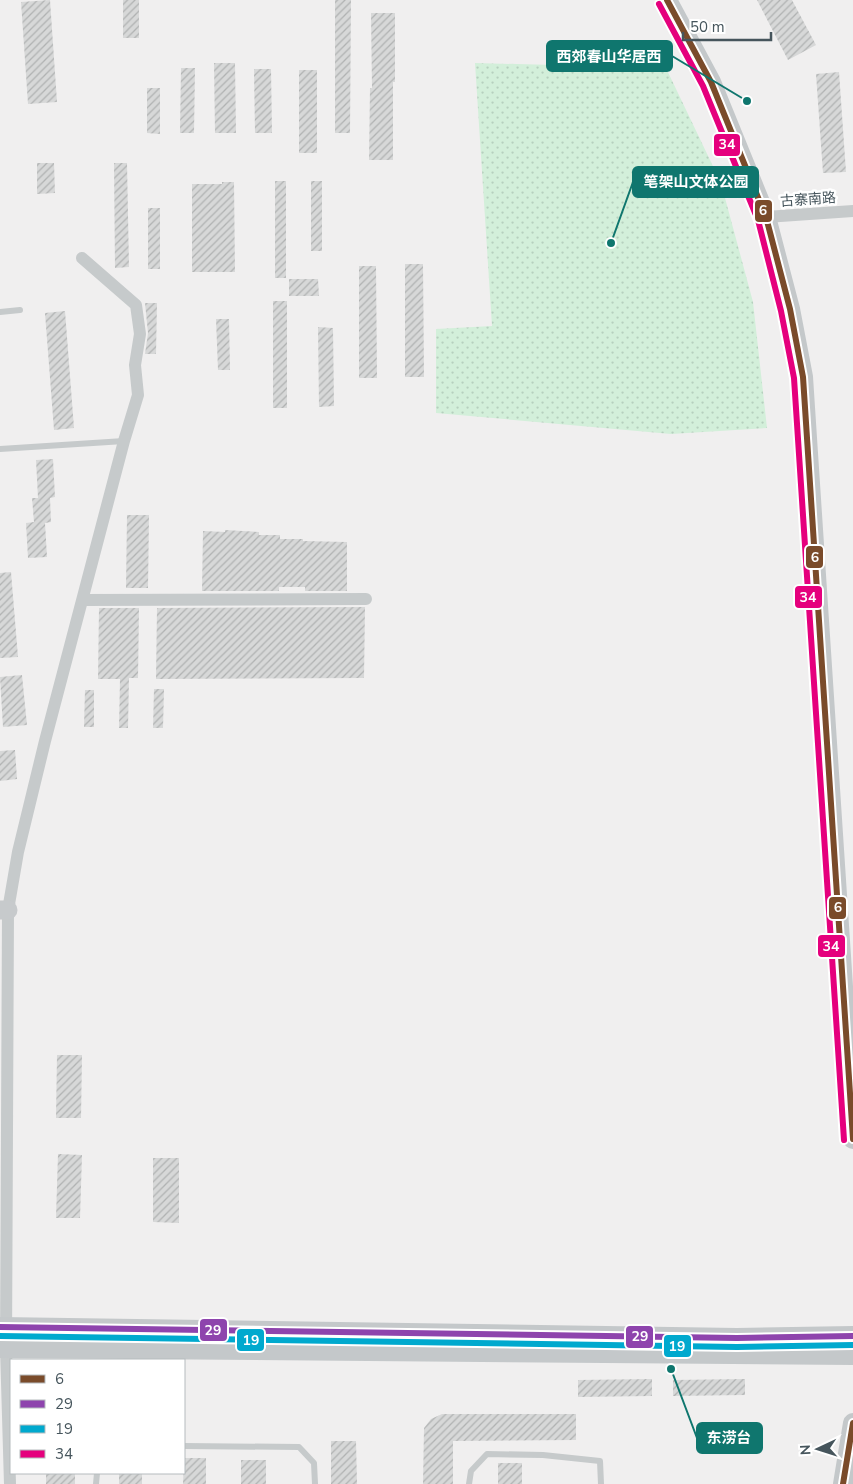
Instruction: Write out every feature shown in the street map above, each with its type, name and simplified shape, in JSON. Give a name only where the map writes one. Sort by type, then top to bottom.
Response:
[{"type":"main road","points":[[667,0],[710,82],[766,217],[790,309],[804,377],[853,1139]]},
{"type":"main road","points":[[3,1327],[737,1338],[853,1336]]},
{"type":"main road","points":[[3,1348],[853,1355]]},
{"type":"main road","points":[[843,1484],[853,1423]]},
{"type":"street","name":"古寨南路","points":[[766,217],[853,211]]},
{"type":"street","points":[[10,1484],[3,1348],[4,910],[45,741],[124,441],[138,395],[135,365],[140,334],[136,305],[82,258]]},
{"type":"street","points":[[83,600],[366,598]]},
{"type":"lane","points":[[0,312],[20,310]]},
{"type":"lane","points":[[0,449],[124,441]]},
{"type":"lane","points":[[185,1446],[299,1447],[314,1463],[315,1484]]},
{"type":"lane","points":[[469,1484],[471,1471],[487,1454],[543,1455],[600,1461],[600,1484]]},
{"type":"green space","points":[[475,63],[666,68],[721,183],[753,302],[767,428],[671,434],[436,413],[436,329],[492,326]]},
{"type":"building","points":[[50,0],[57,102],[28,104],[21,2]]},
{"type":"building","points":[[123,0],[139,0],[139,38],[123,38]]},
{"type":"building","points":[[335,0],[351,0],[350,133],[335,133]]},
{"type":"building","points":[[757,0],[792,0],[816,45],[788,60]]},
{"type":"building","points":[[371,13],[395,13],[393,160],[369,160],[370,88],[372,88]]},
{"type":"building","points":[[214,63],[235,63],[236,133],[215,133]]},
{"type":"building","points":[[181,68],[195,68],[194,133],[180,133]]},
{"type":"building","points":[[254,69],[271,69],[272,133],[255,133]]},
{"type":"building","points":[[299,70],[317,70],[317,153],[299,153]]},
{"type":"building","points":[[839,72],[846,172],[823,173],[816,74]]},
{"type":"building","points":[[147,88],[160,88],[160,134],[147,133]]},
{"type":"building","points":[[37,163],[54,163],[55,193],[37,194]]},
{"type":"building","points":[[114,163],[127,163],[129,267],[115,268]]},
{"type":"building","points":[[275,181],[286,181],[286,278],[275,278]]},
{"type":"building","points":[[311,181],[322,181],[322,251],[311,251]]},
{"type":"building","points":[[222,182],[234,182],[235,272],[192,272],[192,184],[222,184]]},
{"type":"building","points":[[148,208],[160,208],[160,269],[148,269]]},
{"type":"building","points":[[405,264],[423,264],[424,377],[405,377]]},
{"type":"building","points":[[359,266],[376,266],[377,378],[359,378]]},
{"type":"building","points":[[289,279],[318,279],[319,296],[289,296]]},
{"type":"building","points":[[273,301],[287,301],[287,408],[273,408]]},
{"type":"building","points":[[145,303],[157,303],[156,354],[145,354],[148,333]]},
{"type":"building","points":[[65,311],[74,428],[54,430],[45,313]]},
{"type":"building","points":[[216,319],[229,319],[230,370],[218,370]]},
{"type":"building","points":[[318,327],[333,328],[334,406],[319,407]]},
{"type":"building","points":[[53,459],[55,497],[50,498],[51,522],[45,523],[47,557],[28,558],[26,523],[34,522],[32,498],[38,498],[36,460]]},
{"type":"building","points":[[127,515],[149,515],[148,588],[126,588]]},
{"type":"building","points":[[225,530],[259,532],[259,535],[280,535],[280,539],[347,542],[347,591],[305,591],[305,587],[279,587],[279,591],[202,591],[203,531],[225,532]]},
{"type":"building","points":[[11,572],[18,657],[0,658],[0,573]]},
{"type":"building","points":[[365,607],[364,678],[156,679],[157,608]]},
{"type":"building","points":[[99,608],[139,608],[138,678],[129,678],[128,728],[119,728],[120,679],[98,679]]},
{"type":"building","points":[[22,675],[27,725],[3,727],[0,677]]},
{"type":"building","points":[[154,689],[164,689],[163,728],[153,728]]},
{"type":"building","points":[[85,690],[94,690],[94,727],[84,727]]},
{"type":"building","points":[[15,750],[17,779],[0,781],[0,751]]},
{"type":"building","points":[[57,1055],[82,1055],[81,1118],[56,1118]]},
{"type":"building","points":[[58,1154],[82,1155],[80,1218],[56,1218]]},
{"type":"building","points":[[153,1158],[179,1158],[179,1223],[153,1222]]},
{"type":"building","points":[[652,1379],[652,1396],[578,1397],[578,1380]]},
{"type":"building","points":[[745,1379],[745,1395],[673,1396],[673,1380]]},
{"type":"building","points":[[442,1414],[576,1414],[576,1440],[453,1441],[453,1484],[423,1484],[424,1428],[431,1419]]},
{"type":"building","points":[[331,1441],[356,1441],[357,1484],[331,1484]]},
{"type":"building","points":[[185,1458],[206,1458],[206,1484],[183,1484]]},
{"type":"building","points":[[241,1460],[266,1460],[266,1484],[241,1484]]},
{"type":"building","points":[[498,1463],[522,1463],[522,1484],[498,1484]]},
{"type":"building","points":[[46,1474],[75,1474],[75,1484],[46,1484]]},
{"type":"building","points":[[119,1474],[142,1474],[142,1484],[119,1484]]},
{"type":"transit line","name":"6","points":[[667,0],[711,82],[766,217],[790,309],[803,377],[853,1139]]},
{"type":"transit line","name":"34","points":[[659,4],[703,86],[758,220],[781,311],[794,378],[844,1140]]},
{"type":"transit line","name":"29","points":[[0,1327],[737,1338],[853,1336]]},
{"type":"transit line","name":"19","points":[[0,1336],[737,1347],[853,1345]]},
{"type":"transit line","name":"6","points":[[843,1484],[853,1423]]},
{"type":"place","name":"西郊春山华居西","points":[[747,101]]},
{"type":"place","name":"笔架山文体公园","points":[[611,243]]},
{"type":"place","name":"东涝台","points":[[671,1369]]}]
